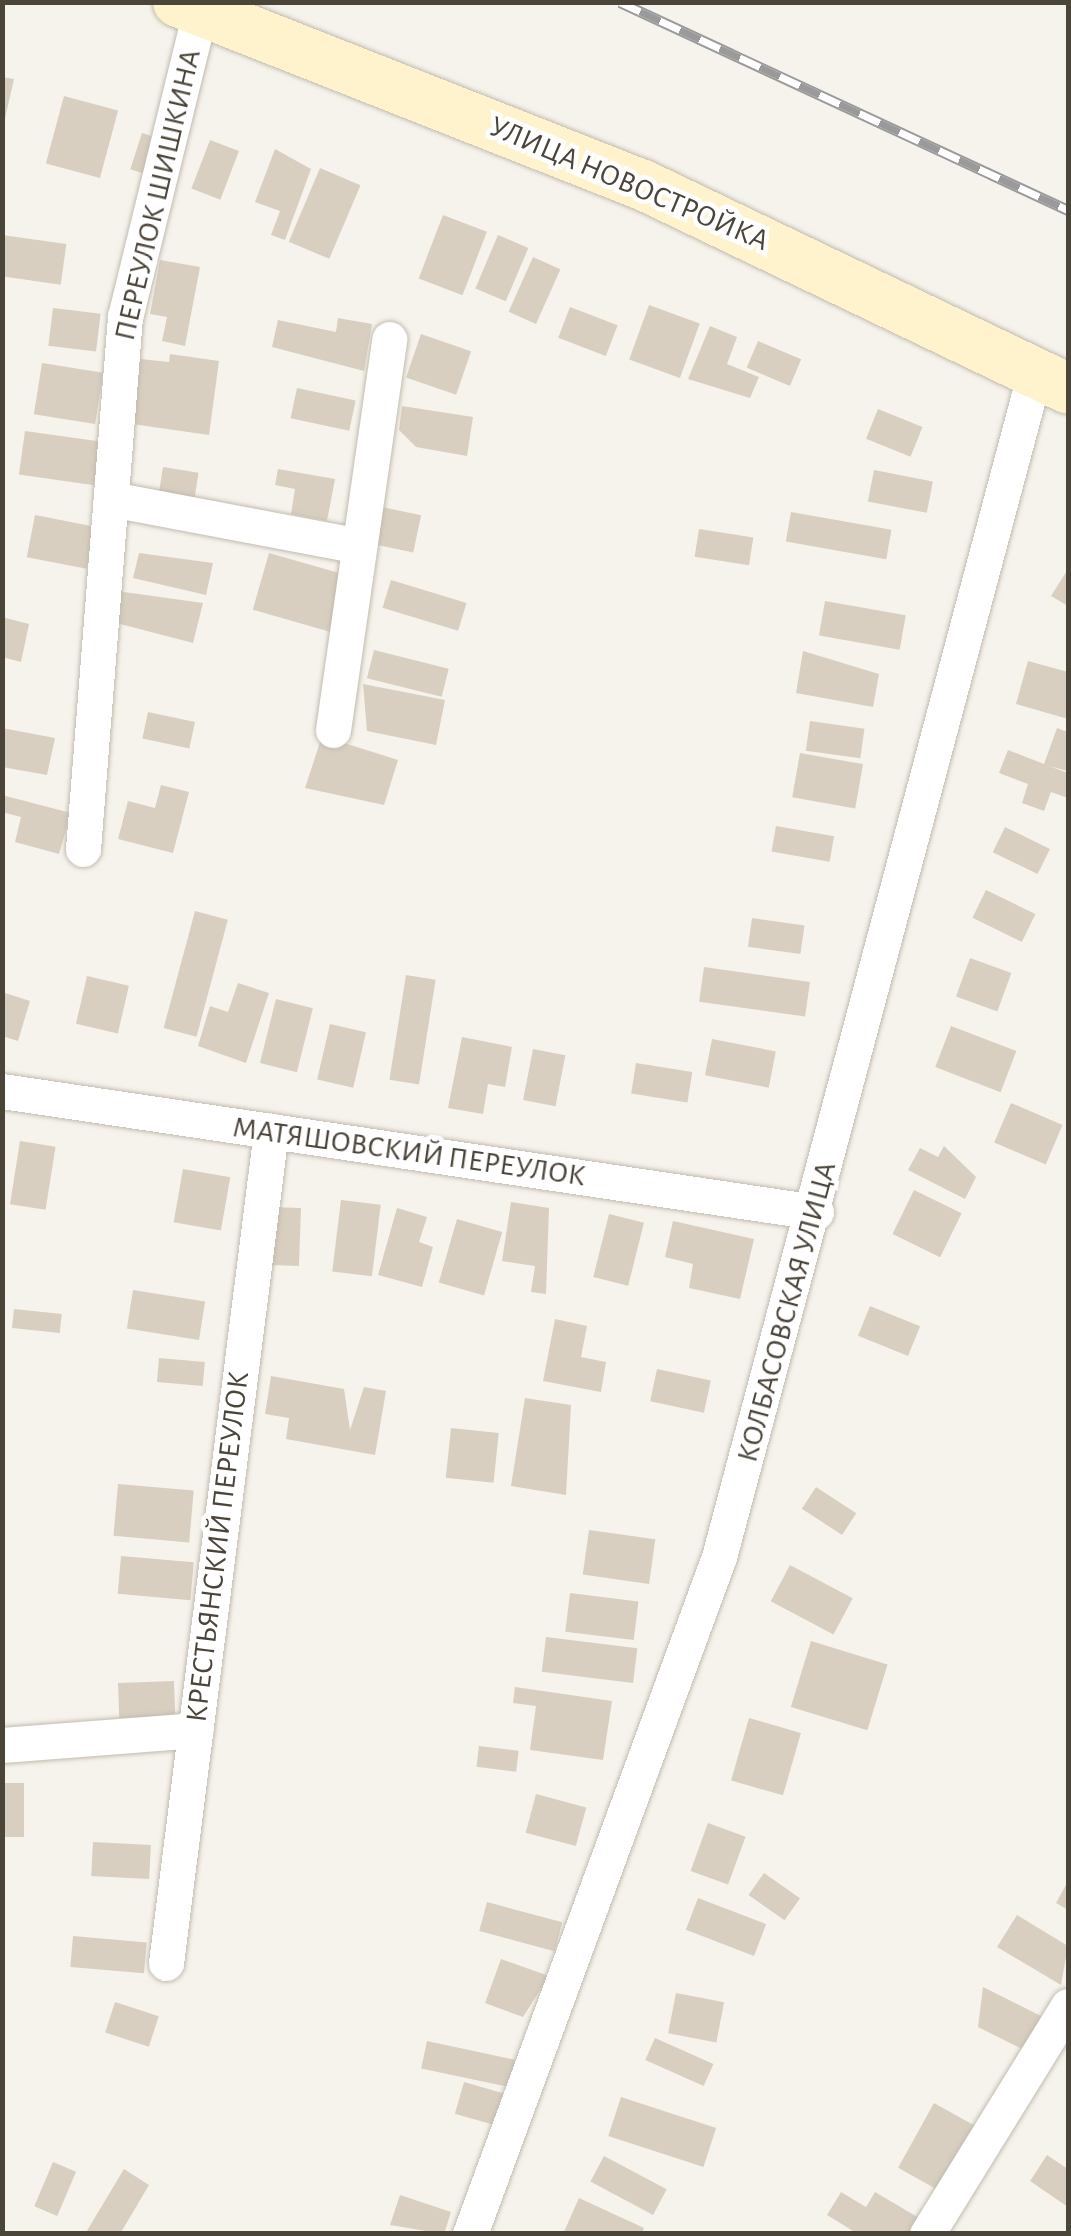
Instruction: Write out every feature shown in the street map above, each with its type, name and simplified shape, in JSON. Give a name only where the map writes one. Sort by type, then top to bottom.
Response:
[{"type":"main road","name":"УЛИЦА НОВОСТРОЙКА","points":[[189,7],[643,184],[1052,378]]},
{"type":"street","name":"ПЕРЕУЛОК ШИШКИНА","points":[[83,849],[124,317],[189,7]]},
{"type":"street","points":[[333,730],[389,339]]},
{"type":"street","name":"КОЛБАСОВСКАЯ УЛИЦА","points":[[470,2234],[719,1557],[1052,378]]},
{"type":"street","points":[[111,498],[360,546]]},
{"type":"street","name":"МАТЯШОВСКИЙ ПЕРЕУЛОК","points":[[2,1091],[816,1212]]},
{"type":"street","name":"КРЕСТЬЯНСКИЙ ПЕРЕУЛОК","points":[[166,1963],[271,1132]]},
{"type":"street","points":[[2,1745],[195,1730]]},
{"type":"street","points":[[927,2234],[1068,2006]]},
{"type":"building","points":[[2,77],[14,79],[4,123],[2,123]]},
{"type":"building","points":[[64,96],[118,110],[100,178],[46,164]]},
{"type":"building","points":[[142,133],[163,140],[151,176],[130,169]]},
{"type":"building","points":[[210,140],[239,151],[220,200],[191,189]]},
{"type":"building","points":[[275,149],[311,169],[285,240],[271,235],[280,211],[255,202]]},
{"type":"building","points":[[320,168],[361,185],[329,259],[289,242]]},
{"type":"building","points":[[443,215],[487,232],[463,295],[419,278]]},
{"type":"building","points":[[2,235],[66,244],[61,285],[2,276]]},
{"type":"building","points":[[498,235],[528,248],[506,301],[475,288]]},
{"type":"building","points":[[533,257],[560,269],[536,324],[509,312]]},
{"type":"building","points":[[160,260],[200,267],[185,346],[162,341],[167,317],[150,314]]},
{"type":"building","points":[[649,305],[700,323],[680,378],[629,360]]},
{"type":"building","points":[[570,307],[618,325],[606,356],[558,338]]},
{"type":"building","points":[[53,308],[101,314],[96,352],[48,346]]},
{"type":"building","points":[[338,318],[372,324],[364,371],[272,347],[278,320],[336,332]]},
{"type":"building","points":[[710,326],[737,337],[727,364],[759,377],[750,398],[688,379]]},
{"type":"building","points":[[421,334],[471,351],[456,395],[406,377]]},
{"type":"building","points":[[758,341],[801,359],[790,386],[747,368]]},
{"type":"building","points":[[170,354],[219,361],[209,435],[132,424],[140,359],[169,362]]},
{"type":"building","points":[[42,363],[103,373],[95,424],[34,414]]},
{"type":"building","points":[[297,388],[356,400],[349,431],[291,418]]},
{"type":"building","points":[[402,406],[473,417],[467,456],[416,447],[399,430]]},
{"type":"building","points":[[878,409],[923,427],[911,457],[866,439]]},
{"type":"building","points":[[25,431],[100,442],[94,485],[19,475]]},
{"type":"building","points":[[163,467],[199,473],[194,502],[158,497]]},
{"type":"building","points":[[278,469],[335,479],[327,521],[291,514],[295,489],[275,485]]},
{"type":"building","points":[[874,470],[933,481],[927,513],[868,501]]},
{"type":"building","points":[[382,507],[421,515],[413,552],[374,544]]},
{"type":"building","points":[[791,512],[891,530],[886,559],[786,542]]},
{"type":"building","points":[[35,515],[95,527],[87,569],[27,557]]},
{"type":"building","points":[[699,529],[753,538],[749,565],[695,557]]},
{"type":"building","points":[[139,553],[213,563],[206,595],[133,578]]},
{"type":"building","points":[[269,553],[347,575],[331,632],[253,610]]},
{"type":"building","points":[[1068,569],[1068,606],[1051,596]]},
{"type":"building","points":[[391,580],[467,603],[458,631],[383,608]]},
{"type":"building","points":[[117,591],[203,603],[193,643],[109,621]]},
{"type":"building","points":[[825,601],[906,615],[900,650],[819,635]]},
{"type":"building","points":[[2,617],[29,624],[21,662],[2,657]]},
{"type":"building","points":[[374,650],[449,669],[442,697],[367,678]]},
{"type":"building","points":[[803,651],[879,674],[873,707],[796,693]]},
{"type":"building","points":[[1028,661],[1068,672],[1068,719],[1016,704]]},
{"type":"building","points":[[363,684],[445,700],[436,745],[367,731]]},
{"type":"building","points":[[148,712],[195,722],[189,748],[142,738]]},
{"type":"building","points":[[810,721],[864,729],[860,758],[806,751]]},
{"type":"building","points":[[2,728],[55,738],[47,775],[2,767]]},
{"type":"building","points":[[1057,728],[1068,732],[1068,771],[1049,766],[1068,773],[1068,798],[1051,792],[1044,811],[1022,803],[1028,784],[999,773],[1008,750],[1044,764]]},
{"type":"building","points":[[322,736],[398,760],[384,805],[305,788]]},
{"type":"building","points":[[800,753],[863,764],[855,808],[792,797]]},
{"type":"building","points":[[161,785],[189,792],[173,853],[118,839],[128,801],[155,808]]},
{"type":"building","points":[[2,795],[71,813],[59,854],[15,842],[21,817],[2,812]]},
{"type":"building","points":[[776,826],[834,836],[830,862],[771,852]]},
{"type":"building","points":[[1005,827],[1050,849],[1038,874],[993,852]]},
{"type":"building","points":[[986,890],[1035,914],[1022,942],[972,918]]},
{"type":"building","points":[[195,911],[228,920],[197,1037],[164,1028]]},
{"type":"building","points":[[752,918],[804,925],[800,954],[748,947]]},
{"type":"building","points":[[970,958],[1011,973],[997,1012],[956,997]]},
{"type":"building","points":[[704,967],[810,982],[805,1017],[699,1002]]},
{"type":"building","points":[[406,975],[436,980],[419,1084],[389,1080]]},
{"type":"building","points":[[87,976],[129,986],[118,1033],[76,1024]]},
{"type":"building","points":[[238,983],[269,993],[246,1063],[198,1046],[210,1006],[228,1012]]},
{"type":"building","points":[[2,992],[30,1001],[18,1041],[2,1036]]},
{"type":"building","points":[[276,999],[313,1008],[297,1072],[260,1063]]},
{"type":"building","points":[[330,1024],[366,1032],[353,1088],[317,1080]]},
{"type":"building","points":[[951,1026],[1016,1051],[1001,1092],[935,1067]]},
{"type":"building","points":[[462,1037],[512,1047],[505,1087],[488,1084],[483,1114],[448,1108]]},
{"type":"building","points":[[712,1039],[776,1051],[769,1088],[705,1075]]},
{"type":"building","points":[[533,1049],[565,1055],[555,1106],[523,1100]]},
{"type":"building","points":[[636,1063],[692,1072],[687,1103],[631,1094]]},
{"type":"building","points":[[1011,1103],[1063,1125],[1046,1164],[994,1143]]},
{"type":"building","points":[[20,1141],[56,1147],[46,1210],[10,1204]]},
{"type":"building","points":[[944,1146],[976,1177],[965,1199],[908,1170],[920,1148],[938,1157]]},
{"type":"building","points":[[183,1169],[230,1177],[221,1231],[174,1222]]},
{"type":"building","points":[[914,1190],[962,1213],[940,1257],[893,1234]]},
{"type":"building","points":[[341,1200],[381,1205],[372,1276],[332,1271]]},
{"type":"building","points":[[511,1202],[549,1208],[546,1294],[531,1292],[535,1266],[502,1261]]},
{"type":"building","points":[[272,1207],[301,1208],[299,1266],[270,1265]]},
{"type":"building","points":[[397,1208],[427,1217],[419,1242],[433,1247],[422,1287],[378,1275]]},
{"type":"building","points":[[609,1214],[644,1223],[628,1286],[593,1277]]},
{"type":"building","points":[[457,1219],[502,1232],[484,1295],[439,1282]]},
{"type":"building","points":[[673,1221],[754,1239],[740,1299],[689,1288],[693,1264],[665,1257]]},
{"type":"building","points":[[133,1290],[205,1301],[199,1340],[127,1329]]},
{"type":"building","points":[[870,1306],[920,1326],[908,1356],[858,1336]]},
{"type":"building","points":[[14,1309],[62,1314],[60,1333],[12,1328]]},
{"type":"building","points":[[555,1319],[587,1326],[581,1357],[606,1362],[601,1392],[543,1381]]},
{"type":"building","points":[[159,1358],[205,1362],[203,1386],[157,1382]]},
{"type":"building","points":[[657,1369],[711,1380],[704,1413],[650,1401]]},
{"type":"building","points":[[271,1376],[344,1389],[350,1430],[364,1387],[386,1391],[375,1455],[286,1439],[289,1418],[265,1414]]},
{"type":"building","points":[[525,1398],[571,1405],[566,1495],[511,1486]]},
{"type":"building","points":[[451,1428],[499,1433],[494,1483],[446,1478]]},
{"type":"building","points":[[118,1484],[194,1491],[189,1542],[113,1536]]},
{"type":"building","points":[[816,1487],[856,1513],[842,1535],[802,1509]]},
{"type":"building","points":[[589,1530],[655,1539],[649,1584],[583,1575]]},
{"type":"building","points":[[121,1556],[194,1562],[190,1600],[118,1594]]},
{"type":"building","points":[[790,1565],[853,1598],[833,1635],[771,1601]]},
{"type":"building","points":[[570,1593],[638,1601],[634,1640],[565,1632]]},
{"type":"building","points":[[546,1637],[637,1648],[633,1683],[542,1672]]},
{"type":"building","points":[[811,1641],[888,1664],[867,1730],[791,1707]]},
{"type":"building","points":[[174,1681],[175,1716],[119,1718],[118,1683]]},
{"type":"building","points":[[515,1687],[612,1701],[603,1760],[530,1750],[536,1706],[513,1703]]},
{"type":"building","points":[[749,1718],[801,1733],[783,1795],[731,1780]]},
{"type":"building","points":[[479,1746],[519,1751],[516,1772],[476,1767]]},
{"type":"building","points":[[2,1783],[24,1783],[24,1837],[2,1837]]},
{"type":"building","points":[[536,1794],[586,1807],[576,1846],[526,1833]]},
{"type":"building","points":[[708,1823],[746,1837],[728,1885],[691,1871]]},
{"type":"building","points":[[93,1842],[151,1845],[149,1879],[91,1876]]},
{"type":"building","points":[[764,1873],[800,1898],[785,1920],[749,1895]]},
{"type":"building","points":[[1068,1881],[1068,1910],[1056,1903]]},
{"type":"building","points":[[698,1898],[766,1924],[754,1956],[686,1930]]},
{"type":"building","points":[[487,1902],[562,1922],[555,1951],[479,1931]]},
{"type":"building","points":[[1017,1915],[1068,1946],[1061,1985],[997,1947]]},
{"type":"building","points":[[73,1936],[147,1942],[144,1973],[70,1967]]},
{"type":"building","points":[[501,1959],[549,1976],[523,2017],[485,2003]]},
{"type":"building","points":[[983,1987],[1045,2018],[1028,2052],[978,2027]]},
{"type":"building","points":[[676,1993],[724,2002],[716,2043],[668,2033]]},
{"type":"building","points":[[115,2002],[159,2016],[149,2047],[105,2032]]},
{"type":"building","points":[[655,2038],[713,2064],[704,2086],[645,2060]]},
{"type":"building","points":[[427,2041],[523,2061],[517,2089],[421,2068]]},
{"type":"building","points":[[464,2082],[514,2096],[505,2128],[455,2114]]},
{"type":"building","points":[[621,2097],[716,2128],[703,2167],[608,2136]]},
{"type":"building","points":[[934,2103],[982,2130],[946,2194],[898,2168]]},
{"type":"building","points":[[1047,2155],[1068,2169],[1068,2207],[1030,2181]]},
{"type":"building","points":[[604,2156],[667,2189],[653,2215],[590,2182]]},
{"type":"building","points":[[53,2162],[76,2172],[57,2216],[34,2206]]},
{"type":"building","points":[[124,2169],[149,2185],[120,2234],[85,2234]]},
{"type":"building","points":[[841,2192],[866,2207],[875,2192],[926,2222],[920,2234],[858,2234],[827,2215]]},
{"type":"building","points":[[400,2195],[451,2212],[444,2234],[390,2225]]},
{"type":"building","points":[[579,2198],[644,2228],[642,2234],[563,2234]]},
{"type":"railway","points":[[620,2],[1068,210]]}]
